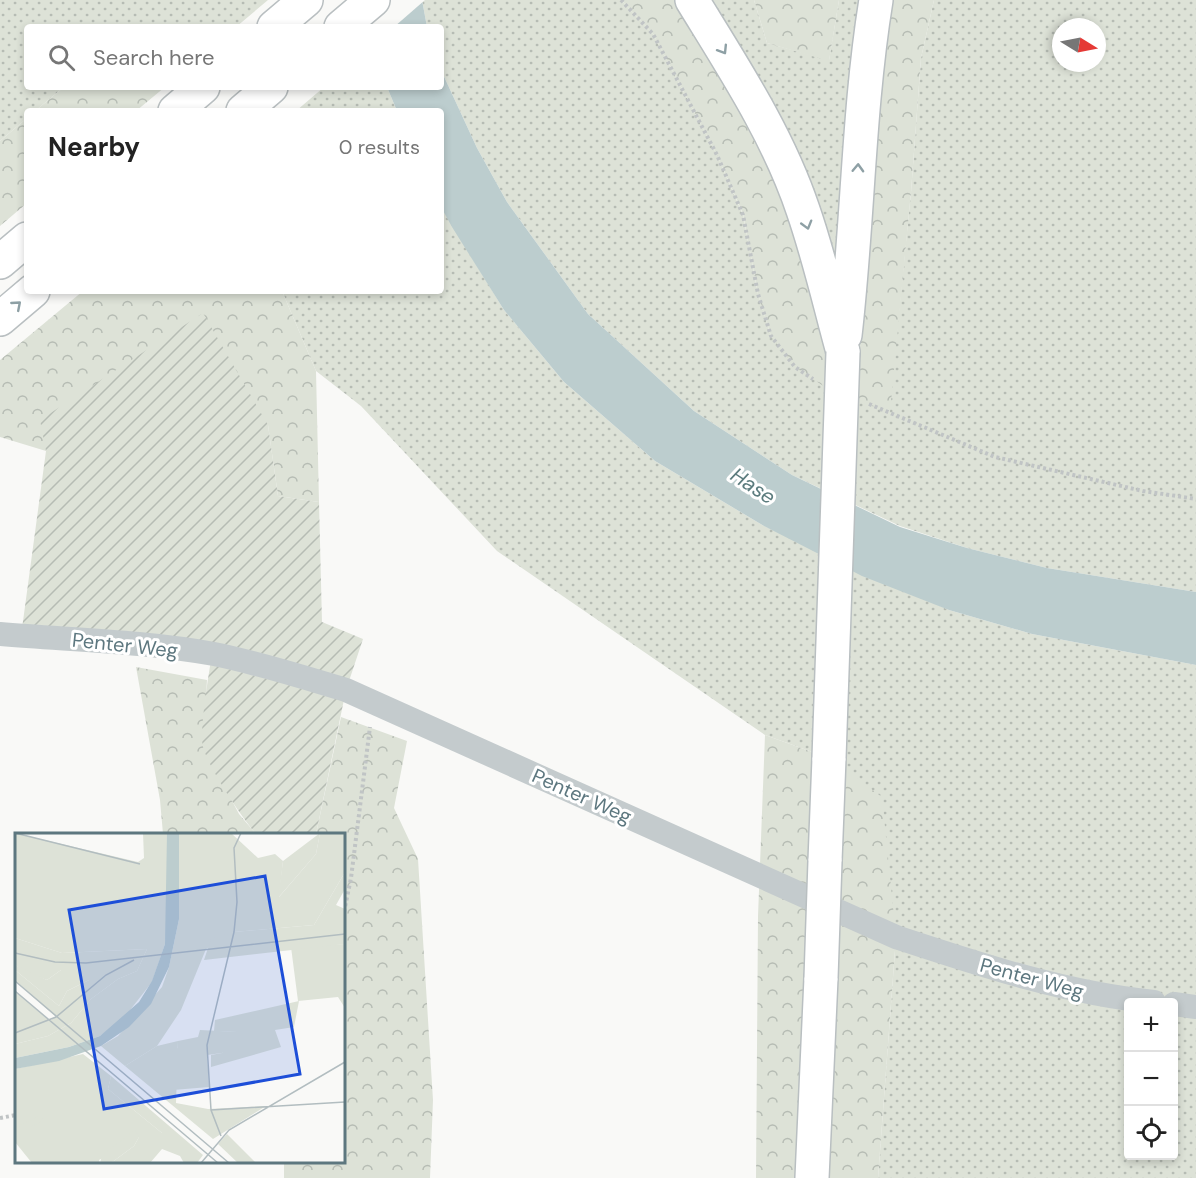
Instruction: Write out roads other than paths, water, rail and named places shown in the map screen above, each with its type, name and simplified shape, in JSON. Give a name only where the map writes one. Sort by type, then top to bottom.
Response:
[{"type":"highway","points":[[278,24],[306,0]]},
{"type":"highway","points":[[345,24],[373,0]]},
{"type":"highway","points":[[692,0],[744,84],[786,169],[803,210],[843,351]]},
{"type":"highway","points":[[812,1178],[843,351],[854,253],[859,134],[876,0]]},
{"type":"highway","points":[[178,108],[200,90]]},
{"type":"highway","points":[[246,108],[268,90]]},
{"type":"highway","points":[[0,262],[24,242]]},
{"type":"highway","points":[[0,319],[29,294]]},
{"type":"street","name":"Penter Weg","points":[[0,634],[132,643],[213,654],[346,690],[896,937],[992,969],[1072,990],[1127,998]]},
{"type":"street","points":[[1178,1004],[1196,1006]]},
{"type":"water","points":[[422,0],[426,24],[373,24]]},
{"type":"water","name":"Hase","points":[[444,76],[477,148],[507,202],[588,314],[694,411],[792,475],[900,527],[967,548],[1047,568],[1196,592],[1196,665],[1032,634],[949,610],[862,576],[764,526],[655,461],[564,382],[504,310],[452,227],[444,212],[444,108],[396,108],[388,90],[444,90]]}]
